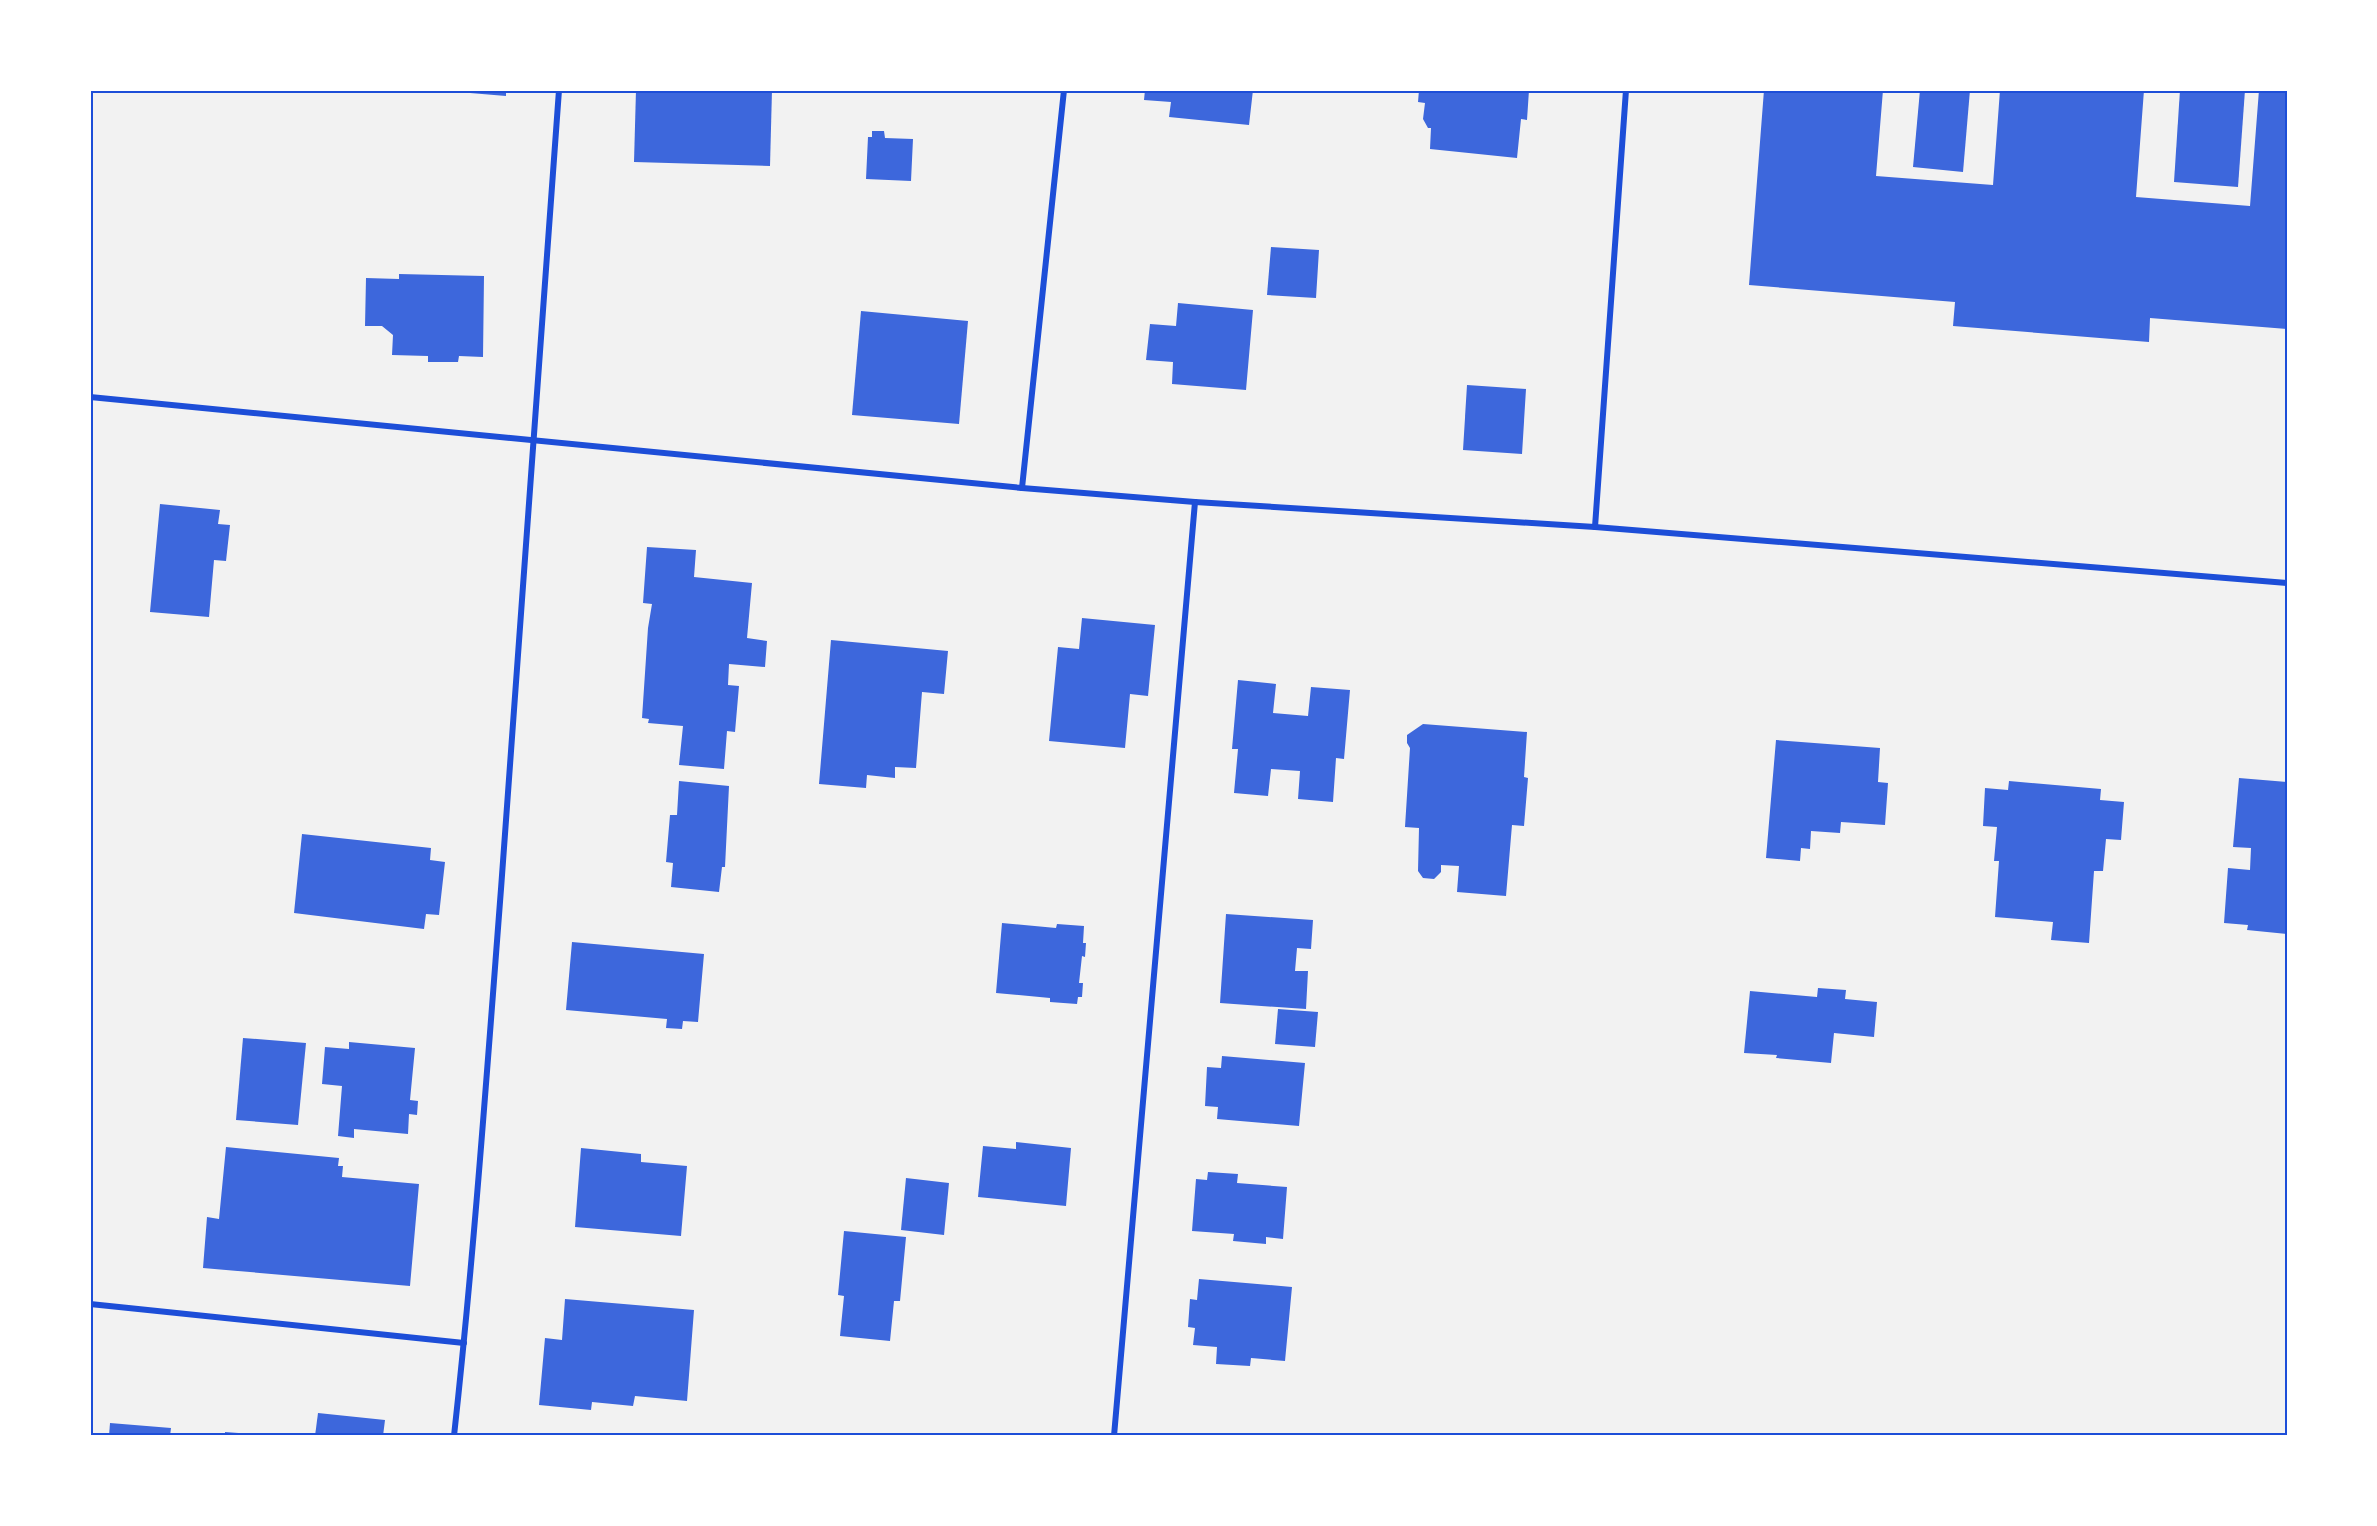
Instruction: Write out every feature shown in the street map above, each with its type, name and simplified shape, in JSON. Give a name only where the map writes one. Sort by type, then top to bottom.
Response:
[{"type":"street","points":[[454,1436],[464,1343],[537,440],[559,90]]},
{"type":"street","points":[[1022,489],[1064,90]]},
{"type":"street","points":[[1595,527],[1626,90]]},
{"type":"street","points":[[90,397],[1022,489],[1595,527],[2287,583]]},
{"type":"street","points":[[1114,1436],[1195,502]]},
{"type":"street","points":[[90,1304],[464,1343]]},
{"type":"building","points":[[458,90],[506,90],[506,96],[458,92]]},
{"type":"building","points":[[636,90],[772,90],[770,166],[634,162]]},
{"type":"building","points":[[1145,90],[1253,90],[1249,125],[1169,117],[1171,102],[1144,100]]},
{"type":"building","points":[[1419,90],[1529,90],[1527,120],[1521,119],[1517,158],[1430,149],[1431,128],[1428,128],[1423,119],[1425,103],[1418,102]]},
{"type":"building","points":[[1764,90],[1883,90],[1876,176],[1993,185],[2000,90],[2144,90],[2136,197],[2250,206],[2259,90],[2287,90],[2287,329],[2150,318],[2149,342],[1953,326],[1955,302],[1749,285]]},
{"type":"building","points":[[1920,90],[1970,90],[1963,172],[1913,167]]},
{"type":"building","points":[[2180,90],[2245,90],[2238,187],[2174,182]]},
{"type":"building","points":[[872,131],[884,131],[885,138],[913,139],[911,181],[866,179],[868,137],[872,137]]},
{"type":"building","points":[[1271,247],[1319,250],[1316,298],[1267,295]]},
{"type":"building","points":[[399,274],[484,276],[483,357],[459,356],[458,362],[428,362],[428,356],[392,355],[393,335],[382,326],[365,326],[366,278],[399,279]]},
{"type":"building","points":[[1178,303],[1253,310],[1246,390],[1172,384],[1173,362],[1146,360],[1150,324],[1176,326]]},
{"type":"building","points":[[861,311],[968,321],[959,424],[852,415]]},
{"type":"building","points":[[1467,385],[1526,389],[1522,454],[1463,450]]},
{"type":"building","points":[[160,504],[220,510],[218,524],[230,525],[226,561],[214,560],[209,617],[150,612]]},
{"type":"building","points":[[647,547],[696,550],[694,577],[752,583],[747,638],[767,641],[765,667],[729,664],[728,685],[739,686],[735,732],[727,731],[724,769],[679,765],[683,726],[648,723],[649,719],[642,718],[648,628],[652,604],[643,603]]},
{"type":"building","points":[[1082,618],[1155,625],[1148,696],[1130,694],[1125,748],[1049,741],[1058,647],[1079,649]]},
{"type":"building","points":[[831,640],[948,651],[944,694],[922,692],[916,768],[895,767],[895,778],[867,775],[866,788],[819,784]]},
{"type":"building","points":[[1238,680],[1276,684],[1273,713],[1308,716],[1311,687],[1350,690],[1344,759],[1336,758],[1333,802],[1298,799],[1300,771],[1271,769],[1268,796],[1234,793],[1238,749],[1232,749]]},
{"type":"building","points":[[1423,724],[1527,732],[1524,777],[1528,778],[1524,826],[1512,825],[1506,896],[1457,892],[1459,866],[1441,865],[1441,872],[1434,879],[1423,878],[1418,871],[1419,828],[1405,827],[1410,748],[1407,735]]},
{"type":"building","points":[[1776,740],[1880,748],[1878,782],[1888,783],[1885,825],[1841,822],[1840,833],[1811,831],[1810,849],[1801,848],[1800,861],[1766,858]]},
{"type":"building","points":[[2239,778],[2287,782],[2287,934],[2247,930],[2248,925],[2224,923],[2228,868],[2250,870],[2251,848],[2233,847]]},
{"type":"building","points":[[679,781],[729,786],[725,867],[722,867],[719,892],[671,887],[673,863],[666,862],[670,815],[677,815]]},
{"type":"building","points":[[2009,781],[2101,789],[2100,800],[2124,802],[2121,840],[2106,839],[2103,871],[2094,871],[2089,943],[2051,940],[2053,922],[1995,917],[1999,861],[1994,861],[1997,827],[1983,826],[1985,788],[2008,790]]},
{"type":"building","points":[[302,834],[431,848],[430,860],[445,862],[439,915],[426,914],[424,929],[294,913]]},
{"type":"building","points":[[1226,914],[1313,920],[1311,949],[1297,948],[1295,971],[1308,971],[1306,1009],[1220,1003]]},
{"type":"building","points":[[1002,923],[1056,928],[1057,924],[1084,926],[1085,957],[1082,956],[1079,983],[1083,983],[1082,997],[1078,997],[1077,1004],[1050,1002],[1050,998],[996,993]]},
{"type":"building","points":[[572,942],[704,954],[698,1022],[683,1021],[682,1029],[666,1028],[667,1019],[566,1010]]},
{"type":"building","points":[[1818,988],[1846,990],[1845,999],[1877,1002],[1874,1037],[1834,1033],[1831,1063],[1744,1053],[1750,991],[1817,997]]},
{"type":"building","points":[[1278,1009],[1318,1012],[1315,1047],[1275,1044]]},
{"type":"building","points":[[243,1038],[306,1043],[298,1125],[236,1120]]},
{"type":"building","points":[[349,1042],[415,1048],[410,1100],[418,1101],[417,1115],[409,1114],[408,1134],[354,1129],[354,1138],[338,1136],[342,1086],[322,1084],[325,1047],[349,1049]]},
{"type":"building","points":[[1222,1056],[1305,1063],[1299,1126],[1217,1119],[1218,1107],[1205,1106],[1207,1067],[1221,1068]]},
{"type":"building","points":[[1016,1142],[1071,1148],[1066,1206],[978,1197],[983,1146],[1016,1149]]},
{"type":"building","points":[[226,1147],[339,1158],[338,1166],[343,1166],[342,1177],[419,1184],[410,1286],[203,1268],[207,1217],[219,1219]]},
{"type":"building","points":[[581,1148],[641,1154],[641,1162],[687,1166],[681,1236],[575,1227]]},
{"type":"building","points":[[1208,1172],[1238,1174],[1237,1183],[1287,1187],[1283,1239],[1266,1237],[1266,1244],[1233,1241],[1234,1234],[1192,1231],[1196,1179],[1207,1180]]},
{"type":"building","points":[[906,1178],[949,1183],[944,1235],[901,1230]]},
{"type":"building","points":[[844,1231],[906,1237],[900,1301],[894,1301],[890,1341],[840,1336],[844,1296],[838,1295]]},
{"type":"building","points":[[1199,1279],[1292,1287],[1285,1361],[1251,1358],[1250,1366],[1216,1364],[1217,1347],[1193,1345],[1195,1328],[1188,1327],[1190,1299],[1197,1300]]},
{"type":"building","points":[[565,1299],[694,1310],[687,1401],[635,1396],[633,1406],[592,1402],[591,1410],[539,1405],[545,1338],[562,1340]]},
{"type":"building","points":[[318,1413],[385,1420],[383,1436],[315,1436]]},
{"type":"building","points":[[110,1423],[171,1428],[170,1436],[109,1436]]},
{"type":"building","points":[[225,1432],[252,1434],[252,1436],[225,1436]]}]
